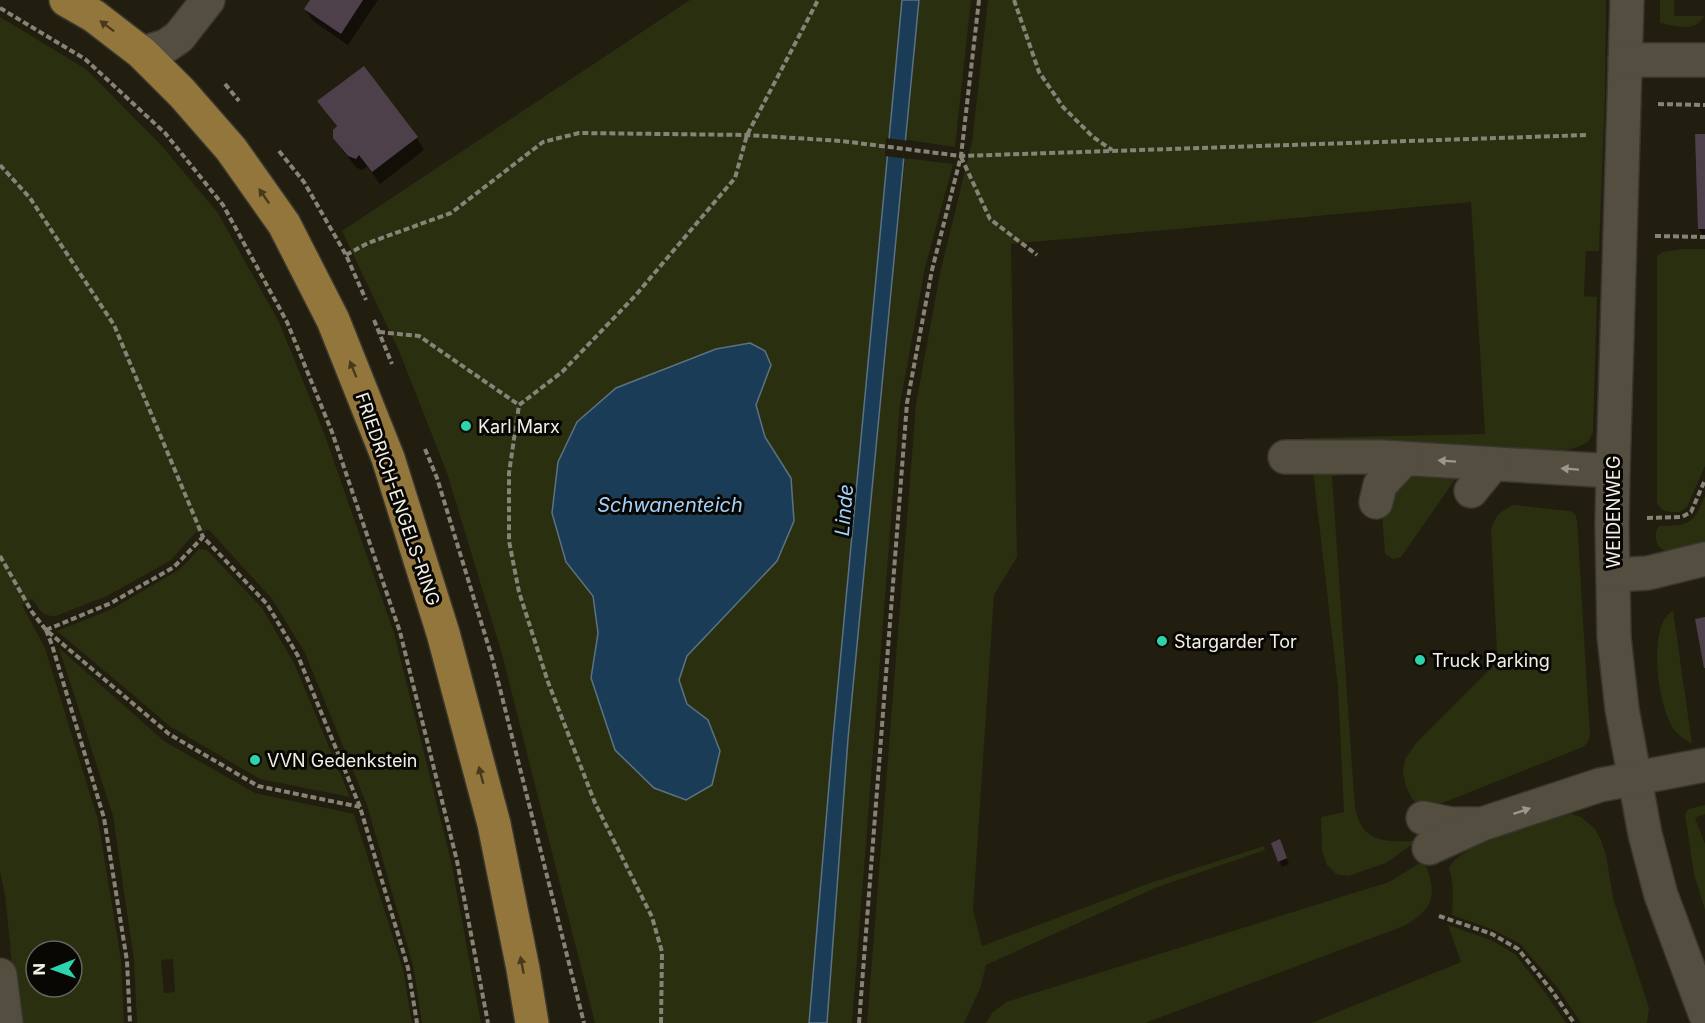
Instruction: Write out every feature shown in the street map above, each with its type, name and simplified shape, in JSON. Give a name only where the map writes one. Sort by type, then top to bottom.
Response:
[{"type":"main road","name":"FRIEDRICH-ENGELS-RING","points":[[66,0],[94,16],[142,53],[182,93],[231,149],[284,224],[333,320],[388,458],[444,633],[494,824],[532,1023]]},
{"type":"street","points":[[142,53],[166,46],[180,37],[208,0]]},
{"type":"street","name":"WEIDENWEG","points":[[1627,0],[1613,471],[1614,637],[1622,709],[1645,834],[1661,895],[1705,1013]]},
{"type":"street","points":[[1625,60],[1705,60]]},
{"type":"street","points":[[1285,457],[1382,457],[1613,471]]},
{"type":"street","points":[[1376,502],[1380,485],[1404,459]]},
{"type":"street","points":[[1471,491],[1493,464]]},
{"type":"street","points":[[1613,575],[1648,573],[1705,559]]},
{"type":"street","points":[[1426,833],[1482,824],[1600,785],[1705,765]]},
{"type":"street","points":[[0,975],[6,1023]]},
{"type":"path","points":[[661,1023],[662,952],[652,917],[596,802],[548,682],[519,592],[509,541],[509,473],[519,405],[562,372],[643,287],[735,178],[747,135],[818,0]]},
{"type":"path","points":[[859,1023],[907,403],[932,270],[961,156],[980,0]]},
{"type":"path","points":[[1014,0],[1039,72],[1063,107],[1093,137],[1113,150]]},
{"type":"path","points":[[0,8],[85,59],[165,133],[223,205],[287,322],[332,432],[400,632],[457,861],[488,1023]]},
{"type":"path","points":[[367,303],[346,255],[368,243],[451,213],[543,142],[579,133],[747,135],[842,141],[961,156],[1599,134],[1623,120],[1705,105]]},
{"type":"path","points":[[961,156],[990,219],[1037,255]]},
{"type":"path","points":[[0,165],[30,198],[114,325],[203,537],[267,604],[298,656],[360,807],[408,968],[417,1023]]},
{"type":"path","points":[[1620,236],[1705,237]]},
{"type":"path","points":[[371,313],[379,332],[419,336],[519,405]]},
{"type":"path","points":[[1647,518],[1682,517],[1691,512],[1705,480]]},
{"type":"path","points":[[46,630],[111,603],[174,567],[203,537]]},
{"type":"path","points":[[0,556],[32,612],[46,630],[169,734],[258,786],[360,807]]},
{"type":"path","points":[[46,630],[104,818],[127,961],[130,1023]]},
{"type":"path","points":[[1439,916],[1492,934],[1518,949],[1574,1023]]},
{"type":"green space","points":[[690,0],[902,0],[833,738],[809,1023],[595,1023],[502,654],[447,473],[399,351],[342,231]]},
{"type":"green space","points":[[919,0],[971,0],[955,147],[907,140]]},
{"type":"green space","points":[[988,0],[1606,0],[1599,251],[1586,251],[1584,296],[1597,297],[1593,432],[1588,442],[1562,451],[1485,447],[1305,447],[1305,438],[1485,434],[1471,202],[1011,244],[1017,557],[994,595],[973,910],[982,946],[1153,882],[1264,846],[1265,850],[1155,888],[986,965],[980,989],[964,1023],[867,1023],[916,404],[940,273],[972,142]]},
{"type":"green space","points":[[1660,0],[1674,0],[1674,16],[1704,16],[1696,25],[1685,27],[1660,23]]},
{"type":"green space","points":[[0,17],[86,69],[161,145],[218,213],[279,322],[324,433],[394,633],[451,861],[481,1023],[422,1023],[413,966],[367,805],[305,653],[272,599],[209,530],[195,533],[170,561],[107,596],[56,616],[44,614],[32,599],[22,605],[45,648],[98,820],[121,960],[124,1023],[18,1023],[5,895],[0,871]]},
{"type":"green space","points":[[905,158],[953,164],[925,268],[900,404],[852,1023],[827,1023],[848,739]]},
{"type":"green space","points":[[1705,249],[1705,466],[1687,507],[1680,512],[1670,512],[1662,510],[1657,503],[1657,256],[1663,252]]},
{"type":"green space","points":[[1362,465],[1362,474],[1332,476],[1355,809],[1362,826],[1374,837],[1396,841],[1418,840],[1386,863],[1348,876],[1336,874],[1327,865],[1322,851],[1321,817],[1344,812],[1338,687],[1313,471]]},
{"type":"green space","points":[[1411,471],[1456,478],[1401,557],[1393,559],[1385,554],[1381,499]]},
{"type":"green space","points":[[1705,496],[1705,542],[1676,551],[1663,550],[1658,546],[1656,531],[1659,526],[1689,522],[1697,513]]},
{"type":"green space","points":[[1513,505],[1570,511],[1575,514],[1577,520],[1590,735],[1588,742],[1583,747],[1430,808],[1419,805],[1413,800],[1406,787],[1403,773],[1405,759],[1417,742],[1493,666],[1497,653],[1491,530],[1499,514]]},
{"type":"green space","points":[[199,549],[207,550],[262,608],[294,663],[350,797],[260,779],[171,727],[57,631],[112,609],[180,569]]},
{"type":"green space","points":[[1673,610],[1692,744],[1677,733],[1671,723],[1665,710],[1658,678],[1660,631],[1665,619]]},
{"type":"green space","points":[[59,648],[164,741],[255,793],[354,814],[403,969],[412,1023],[137,1023],[134,961],[113,816]],"holes":[[[173,959],[175,992],[164,993],[161,960]]]},
{"type":"green space","points":[[1705,805],[1705,814],[1695,818],[1705,844],[1705,910],[1694,874],[1685,814],[1688,809]]},
{"type":"green space","points":[[1570,813],[1581,817],[1595,829],[1601,840],[1606,855],[1613,898],[1649,1008],[1647,1023],[1581,1023],[1557,987],[1520,944],[1494,930],[1452,915],[1453,897],[1449,868],[1456,859],[1498,836]]},
{"type":"green space","points":[[1420,863],[1426,866],[1430,877],[1432,894],[1430,902],[1421,914],[1404,926],[1145,1023],[986,1023],[993,1012],[1006,1002],[1389,882]]},
{"type":"green space","points":[[1448,925],[1491,940],[1515,954],[1566,1023],[1311,1023],[1461,962]]},
{"type":"water","points":[[902,0],[919,0],[848,739],[827,1023],[809,1023],[833,738]]},
{"type":"water","name":"Schwanenteich","points":[[750,343],[765,351],[771,365],[756,405],[765,437],[791,478],[794,521],[777,561],[687,656],[679,680],[687,704],[708,720],[720,751],[712,785],[686,800],[654,788],[615,750],[591,678],[598,633],[593,596],[566,562],[552,513],[558,462],[577,422],[616,388],[716,349]]},
{"type":"pier","points":[[886,138],[910,141],[908,159],[885,156]]},
{"type":"building","points":[[310,0],[363,0],[341,34],[304,9]]},
{"type":"building","points":[[364,66],[418,137],[372,172],[359,155],[356,159],[348,156],[333,138],[333,130],[337,126],[317,101]]},
{"type":"building","points":[[1695,134],[1705,134],[1705,229],[1698,229]]},
{"type":"building","points":[[1705,617],[1705,668],[1704,668],[1695,619]]},
{"type":"building","points":[[1280,839],[1287,858],[1278,862],[1271,843]]},
{"type":"place","name":"Karl Marx","points":[[466,426]]},
{"type":"place","name":"Stargarder Tor","points":[[1162,641]]},
{"type":"place","name":"Truck Parking","points":[[1420,660]]},
{"type":"place","name":"VVN Gedenkstein","points":[[255,760]]},
{"type":"water label","name":"Linde","points":[[844,510]]}]
